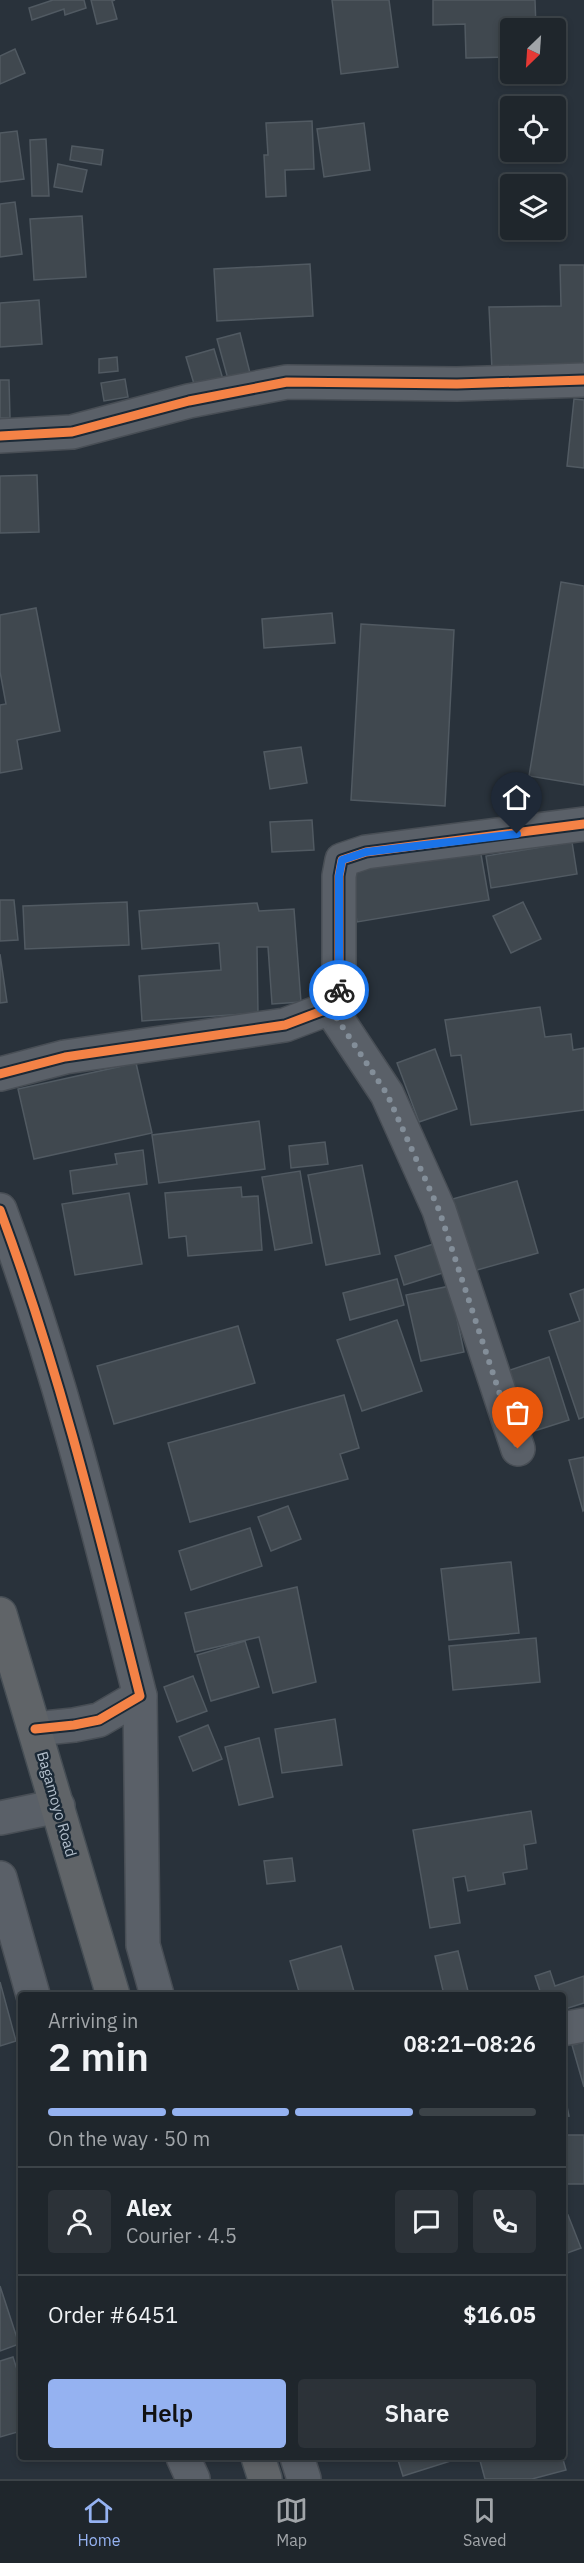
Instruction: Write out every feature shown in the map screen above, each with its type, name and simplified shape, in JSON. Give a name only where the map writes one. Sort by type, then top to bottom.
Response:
[{"type":"highway","name":"Bagamoyo Road","points":[[0,1614],[112,1992]]},
{"type":"highway","points":[[259,2460],[265,2479]]},
{"type":"street","points":[[0,436],[72,432],[189,401],[287,382],[457,384],[584,380]]},
{"type":"street","points":[[0,1074],[65,1057],[285,1025],[330,1008],[339,991],[339,876],[342,860],[366,852],[584,824]]},
{"type":"street","points":[[330,1008],[387,1094],[439,1210],[518,1449]]},
{"type":"street","points":[[0,1210],[21,1265],[83,1473],[140,1696],[143,1945],[156,1992]]},
{"type":"street","points":[[35,1729],[99,1720],[140,1696]]},
{"type":"street","points":[[0,1818],[58,1806]]},
{"type":"street","points":[[0,1878],[32,1992]]},
{"type":"street","points":[[566,2028],[584,2025]]},
{"type":"street","points":[[184,2460],[193,2479]]},
{"type":"street","points":[[298,2460],[304,2479]]},
{"type":"building","points":[[53,0],[84,0],[86,8],[65,15],[64,9],[32,20],[29,8]]},
{"type":"building","points":[[91,0],[115,0],[112,1],[117,19],[97,24]]},
{"type":"building","points":[[332,0],[389,0],[398,67],[341,74]]},
{"type":"building","points":[[433,0],[535,0],[536,18],[500,18],[500,57],[466,58],[465,24],[433,25]]},
{"type":"building","points":[[15,49],[25,73],[0,84],[0,56]]},
{"type":"building","points":[[312,121],[314,169],[285,170],[286,196],[266,197],[264,155],[268,155],[266,123]]},
{"type":"building","points":[[364,123],[370,170],[324,177],[317,129]]},
{"type":"building","points":[[17,131],[24,179],[0,182],[0,133]]},
{"type":"building","points":[[46,139],[49,196],[32,196],[30,140]]},
{"type":"building","points":[[72,146],[103,150],[101,165],[70,160]]},
{"type":"building","points":[[58,164],[87,170],[82,192],[54,187]]},
{"type":"building","points":[[15,202],[22,254],[0,257],[0,204]]},
{"type":"building","points":[[82,216],[86,277],[34,280],[30,219]]},
{"type":"building","points":[[310,264],[313,316],[217,321],[214,269]]},
{"type":"building","points":[[560,265],[584,265],[584,368],[492,370],[489,307],[561,306]]},
{"type":"building","points":[[39,300],[42,344],[0,347],[0,303]]},
{"type":"building","points":[[240,333],[250,373],[228,379],[217,339]]},
{"type":"building","points":[[214,349],[225,386],[197,394],[186,357]]},
{"type":"building","points":[[117,357],[118,371],[99,373],[99,359]]},
{"type":"building","points":[[125,379],[128,397],[104,401],[101,383]]},
{"type":"building","points":[[0,380],[9,380],[10,418],[0,418]]},
{"type":"building","points":[[574,399],[584,400],[584,468],[567,466]]},
{"type":"building","points":[[37,475],[39,532],[0,533],[0,476]]},
{"type":"building","points":[[561,582],[584,586],[584,785],[529,776]]},
{"type":"building","points":[[36,608],[60,731],[17,740],[22,769],[0,773],[0,705],[6,704],[0,672],[0,615]]},
{"type":"building","points":[[332,613],[335,643],[264,648],[262,619]]},
{"type":"building","points":[[361,624],[454,630],[445,806],[351,800]]},
{"type":"building","points":[[301,747],[307,783],[270,789],[264,752]]},
{"type":"building","points":[[312,820],[314,850],[272,852],[270,822]]},
{"type":"building","points":[[572,842],[577,874],[491,888],[486,856]]},
{"type":"building","points":[[479,843],[489,900],[357,922],[347,864]]},
{"type":"building","points":[[0,900],[14,900],[18,940],[0,941]]},
{"type":"building","points":[[127,902],[129,945],[25,949],[23,906]]},
{"type":"building","points":[[523,902],[541,939],[511,953],[493,916]]},
{"type":"building","points":[[257,903],[259,911],[294,909],[301,1002],[272,1004],[268,947],[257,947],[258,1013],[142,1021],[139,976],[221,970],[219,943],[142,949],[139,911]]},
{"type":"building","points":[[0,954],[7,1002],[0,1003]]},
{"type":"building","points":[[540,1007],[545,1037],[571,1034],[573,1050],[584,1048],[584,1110],[471,1125],[461,1055],[451,1056],[445,1020]]},
{"type":"building","points":[[435,1049],[457,1109],[419,1122],[397,1063]]},
{"type":"building","points":[[136,1063],[152,1133],[34,1159],[18,1089]]},
{"type":"building","points":[[259,1121],[265,1169],[159,1183],[152,1135]]},
{"type":"building","points":[[325,1142],[328,1164],[291,1168],[289,1146]]},
{"type":"building","points":[[143,1150],[147,1184],[73,1194],[70,1171],[117,1164],[115,1154]]},
{"type":"building","points":[[362,1165],[380,1254],[326,1265],[308,1175]]},
{"type":"building","points":[[300,1171],[312,1243],[275,1250],[262,1177]]},
{"type":"building","points":[[517,1181],[538,1253],[470,1272],[449,1200]]},
{"type":"building","points":[[241,1187],[242,1197],[258,1196],[262,1250],[188,1256],[186,1236],[169,1238],[165,1193]]},
{"type":"building","points":[[129,1193],[142,1264],[75,1275],[62,1204]]},
{"type":"building","points":[[440,1242],[449,1271],[404,1285],[395,1256]]},
{"type":"building","points":[[397,1279],[404,1305],[350,1320],[343,1293]]},
{"type":"building","points":[[450,1286],[464,1352],[421,1361],[406,1295]]},
{"type":"building","points":[[584,1289],[584,1417],[579,1419],[549,1331],[580,1321],[570,1294]]},
{"type":"building","points":[[397,1320],[422,1391],[362,1411],[337,1340]]},
{"type":"building","points":[[238,1326],[255,1383],[114,1424],[97,1366]]},
{"type":"building","points":[[549,1357],[569,1420],[528,1433],[507,1371]]},
{"type":"building","points":[[344,1395],[359,1448],[340,1454],[348,1479],[190,1522],[168,1443]]},
{"type":"building","points":[[584,1457],[584,1510],[583,1511],[569,1460]]},
{"type":"building","points":[[288,1506],[301,1539],[271,1551],[258,1517]]},
{"type":"building","points":[[250,1528],[262,1566],[191,1590],[179,1551]]},
{"type":"building","points":[[511,1562],[519,1633],[449,1640],[441,1569]]},
{"type":"building","points":[[297,1587],[316,1682],[273,1693],[259,1637],[195,1652],[185,1613]]},
{"type":"building","points":[[536,1638],[540,1682],[453,1690],[449,1646]]},
{"type":"building","points":[[245,1641],[259,1687],[211,1701],[197,1655]]},
{"type":"building","points":[[193,1676],[207,1711],[177,1722],[164,1687]]},
{"type":"building","points":[[335,1719],[342,1765],[282,1773],[275,1729]]},
{"type":"building","points":[[208,1725],[222,1759],[193,1771],[179,1737]]},
{"type":"building","points":[[259,1738],[273,1797],[239,1805],[225,1747]]},
{"type":"building","points":[[531,1811],[536,1843],[524,1845],[527,1869],[503,1873],[505,1884],[468,1891],[465,1876],[453,1878],[460,1923],[430,1928],[413,1830]]},
{"type":"building","points":[[292,1858],[295,1881],[267,1884],[264,1861]]},
{"type":"building","points":[[341,1946],[354,1992],[299,1992],[290,1961]]},
{"type":"building","points":[[458,1951],[468,1992],[443,1992],[435,1956]]},
{"type":"building","points":[[550,1971],[555,1986],[584,1976],[584,2003],[566,2009],[566,1992],[540,1992],[535,1976]]},
{"type":"building","points":[[0,1982],[16,2041],[0,2046]]},
{"type":"building","points":[[584,2042],[584,2087],[572,2045]]},
{"type":"building","points":[[566,2135],[584,2135],[584,2184],[566,2184]]},
{"type":"building","points":[[568,2215],[581,2248],[566,2254],[566,2216]]},
{"type":"building","points":[[0,2286],[18,2344],[0,2351]]},
{"type":"building","points":[[13,2357],[18,2373],[18,2432],[0,2437],[0,2361]]},
{"type":"building","points":[[398,2460],[454,2460],[403,2476]]},
{"type":"building","points":[[480,2460],[563,2460],[566,2470],[532,2479],[485,2479]]},
{"type":"cycle path","points":[[0,436],[72,432],[189,401],[287,382],[457,384],[584,380]]},
{"type":"cycle path","points":[[0,1074],[65,1057],[285,1025],[330,1008],[339,991],[339,876],[342,860],[366,852],[584,824]]},
{"type":"cycle path","points":[[0,1210],[59,1390],[140,1696],[99,1720],[35,1729]]},
{"type":"way so far","points":[[339,990],[330,1008],[387,1094],[439,1210],[518,1449]]},
{"type":"route","points":[[339,990],[339,876],[342,860],[366,852],[517,834]]}]
